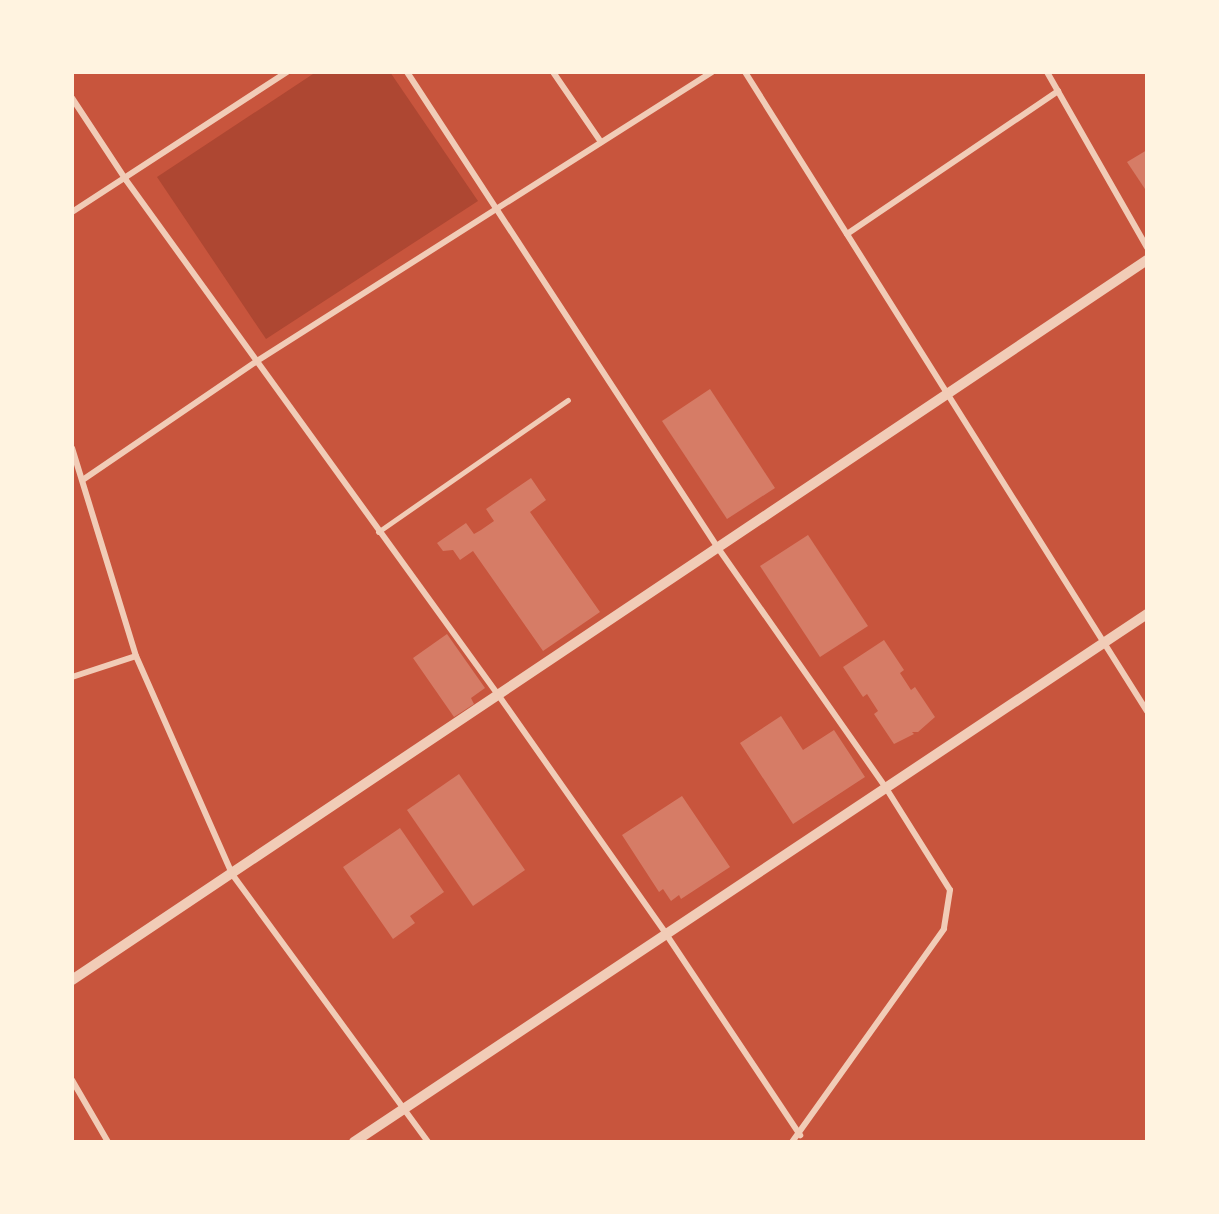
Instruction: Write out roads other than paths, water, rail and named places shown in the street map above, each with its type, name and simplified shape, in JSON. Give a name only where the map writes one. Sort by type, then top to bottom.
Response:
[{"type":"street","points":[[72,212],[126,180],[287,72]]},
{"type":"street","points":[[407,72],[718,548],[886,788],[950,890],[944,929],[800,1135],[792,1142]]},
{"type":"street","points":[[554,72],[601,142]]},
{"type":"street","points":[[84,479],[257,361],[496,207],[712,72]]},
{"type":"street","points":[[745,72],[1106,641],[1147,711]]},
{"type":"street","points":[[1047,72],[1147,247]]},
{"type":"street","points":[[847,234],[1058,90]]},
{"type":"street","points":[[72,98],[126,180],[378,532],[499,696],[666,934],[800,1135]]},
{"type":"street","points":[[72,980],[1147,260]]},
{"type":"street","points":[[72,448],[84,479],[135,656],[232,874],[428,1142]]},
{"type":"street","points":[[354,1142],[1147,614]]},
{"type":"street","points":[[72,677],[135,656]]},
{"type":"street","points":[[72,1080],[108,1142]]},
{"type":"lane","points":[[378,532],[568,400]]}]
